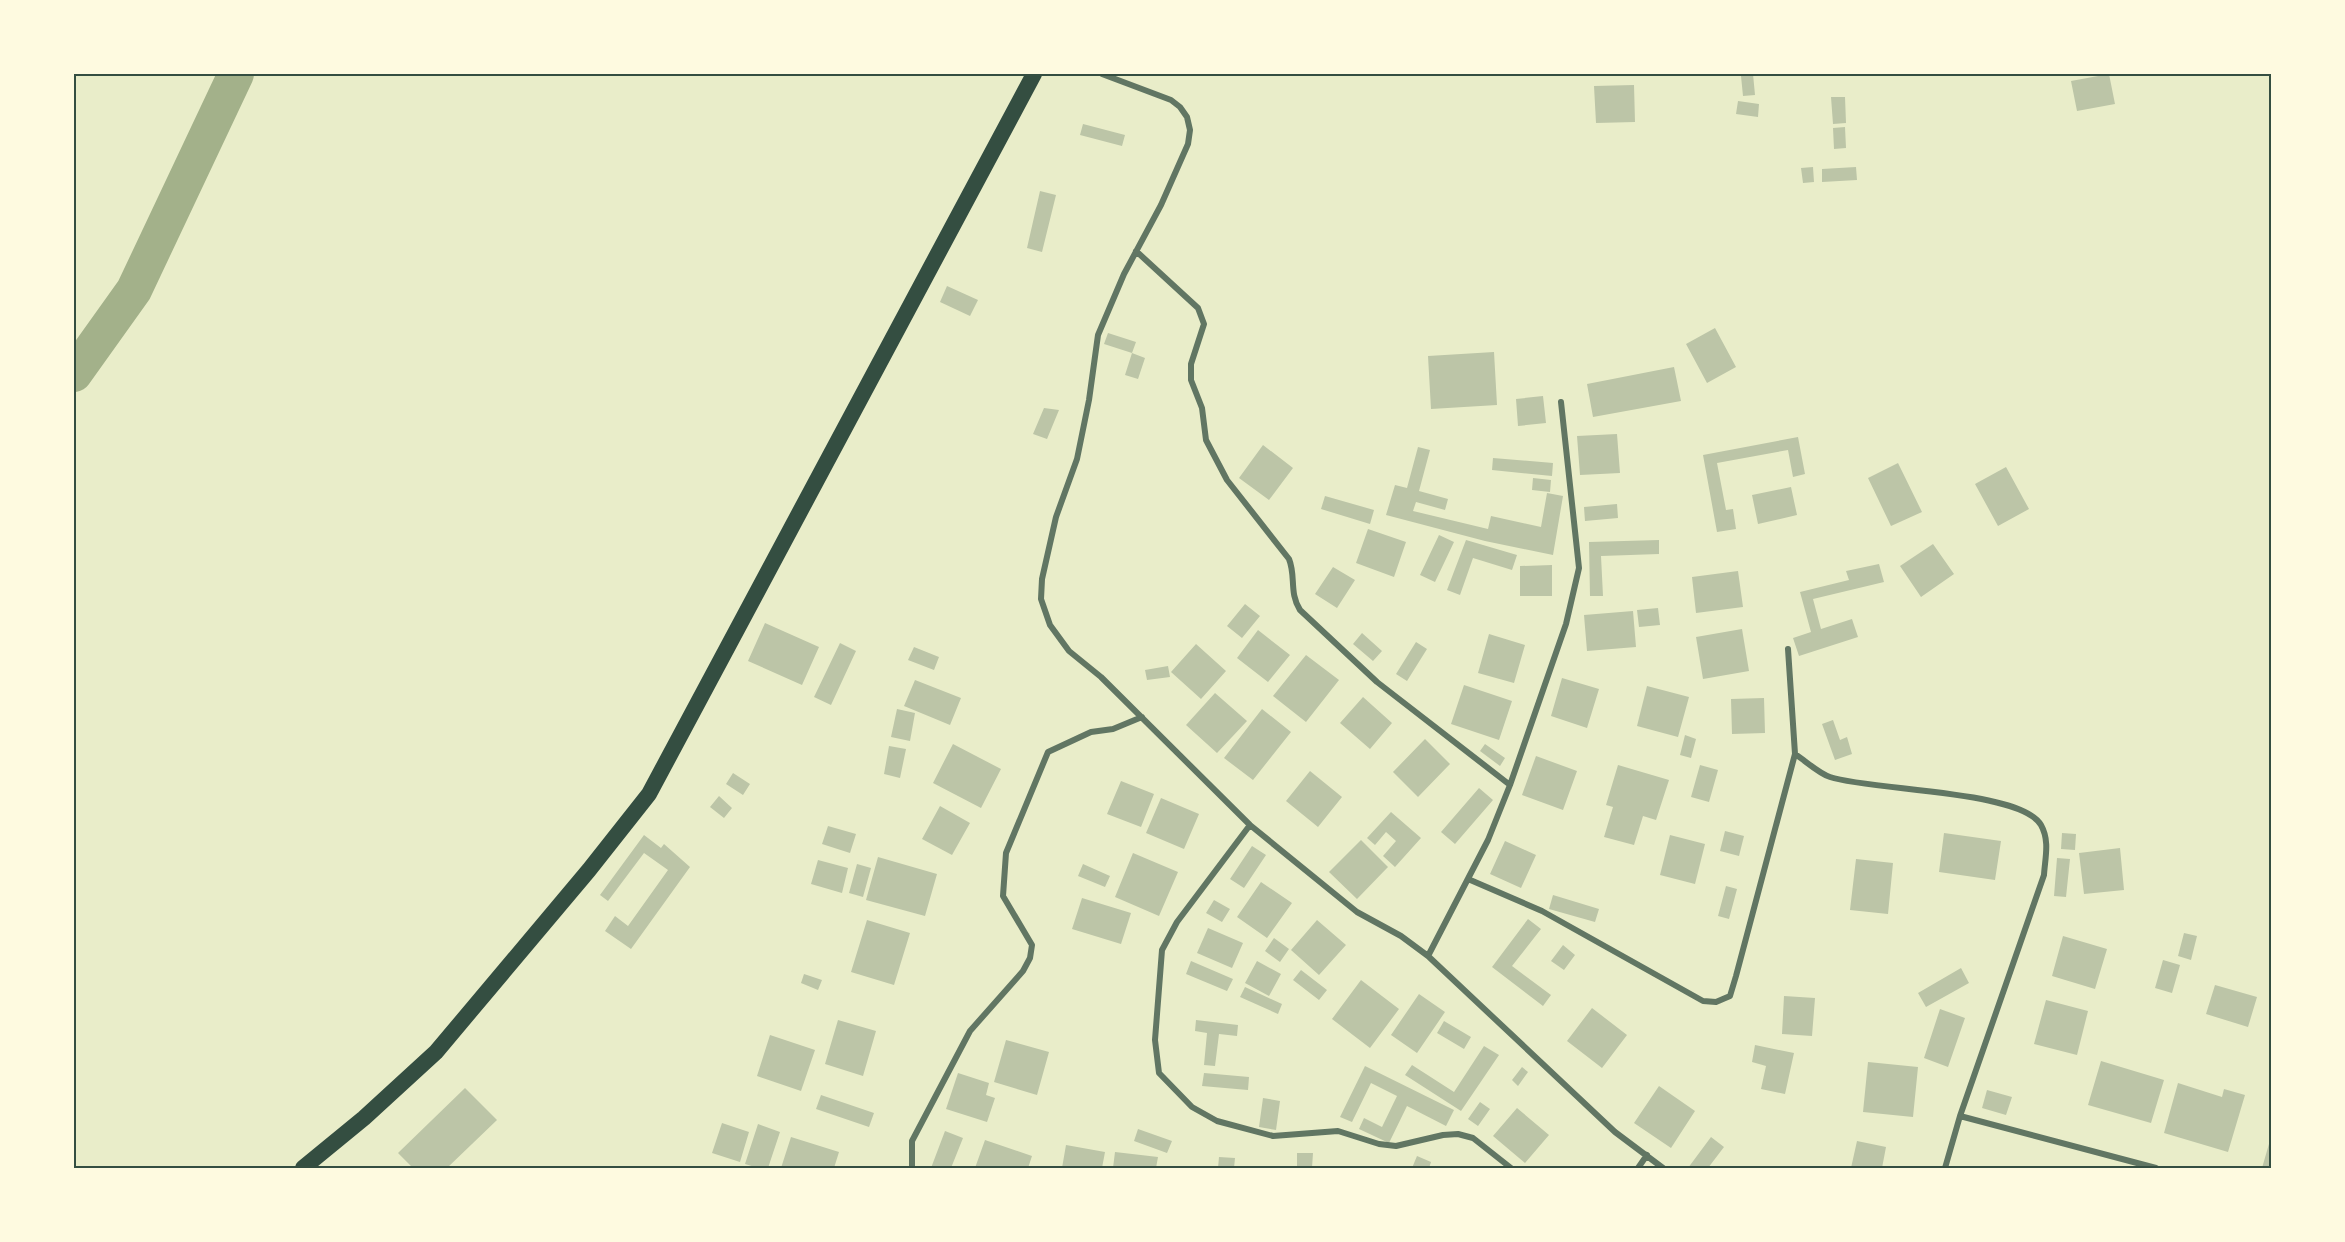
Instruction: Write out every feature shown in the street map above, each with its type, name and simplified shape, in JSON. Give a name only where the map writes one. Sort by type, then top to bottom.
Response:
[{"type":"highway","points":[[303,1168],[364,1118],[436,1052],[590,870],[649,794],[1034,74]]},
{"type":"street","points":[[1102,74],[1172,100],[1187,117],[1190,130],[1184,154],[1161,205],[1105,314],[1098,335],[1089,400],[1077,459],[1056,517],[1042,579],[1041,599],[1050,625],[1070,651],[1142,717],[1250,825],[1340,900],[1401,936],[1428,956],[1519,1039],[1615,1132],[1663,1168]]},
{"type":"street","points":[[1136,251],[1198,308],[1202,315],[1204,324],[1191,364],[1191,380],[1202,408],[1206,440],[1227,480],[1289,559],[1293,574],[1293,597],[1300,610],[1377,682],[1510,785]]},
{"type":"street","points":[[1428,956],[1488,840],[1510,785],[1566,624],[1579,568],[1561,402]]},
{"type":"street","points":[[1468,879],[1542,911],[1703,1001],[1716,1002],[1730,996],[1795,754],[1788,649]]},
{"type":"street","points":[[912,1168],[912,1141],[970,1031],[1023,971],[1030,958],[1032,945],[1003,896],[1006,853],[1048,752],[1091,732],[1113,729],[1142,717]]},
{"type":"street","points":[[1795,754],[1829,777],[1981,799],[2024,810],[2041,824],[2047,842],[2044,875],[1960,1116],[1945,1168]]},
{"type":"street","points":[[1250,825],[1177,922],[1162,951],[1155,1040],[1159,1073],[1192,1107],[1217,1121],[1273,1136],[1338,1131],[1387,1146],[1458,1134],[1473,1138],[1512,1168]]},
{"type":"street","points":[[1960,1116],[2156,1168]]},
{"type":"street","points":[[1638,1168],[1647,1155]]},
{"type":"building","points":[[1753,74],[1755,95],[1743,96],[1741,76]]},
{"type":"building","points":[[2109,74],[2115,104],[2077,111],[2071,81]]},
{"type":"building","points":[[1634,85],[1635,122],[1596,123],[1594,86]]},
{"type":"building","points":[[1831,97],[1845,97],[1846,123],[1833,124]]},
{"type":"building","points":[[1738,101],[1759,104],[1758,117],[1736,114]]},
{"type":"building","points":[[1083,124],[1125,135],[1122,146],[1080,135]]},
{"type":"building","points":[[1845,127],[1846,148],[1834,149],[1833,128]]},
{"type":"building","points":[[1813,167],[1814,182],[1803,183],[1801,168]]},
{"type":"building","points":[[1856,167],[1857,180],[1822,182],[1822,169]]},
{"type":"building","points":[[1040,191],[1056,195],[1042,252],[1027,248]]},
{"type":"building","points":[[947,286],[978,300],[970,316],[940,302]]},
{"type":"building","points":[[1715,328],[1736,367],[1707,383],[1686,344]]},
{"type":"building","points":[[1108,333],[1136,342],[1132,353],[1104,344]]},
{"type":"building","points":[[1494,352],[1497,405],[1431,409],[1428,356]]},
{"type":"building","points":[[1132,353],[1145,358],[1138,379],[1125,375]]},
{"type":"building","points":[[1674,367],[1681,401],[1593,417],[1587,384]]},
{"type":"building","points":[[1543,396],[1546,423],[1518,426],[1516,399]]},
{"type":"building","points":[[1044,408],[1059,410],[1047,439],[1033,434]]},
{"type":"building","points":[[1617,434],[1620,473],[1580,475],[1577,436]]},
{"type":"building","points":[[1798,437],[1805,474],[1793,477],[1788,450],[1717,463],[1726,510],[1733,509],[1736,529],[1717,532],[1703,455]]},
{"type":"building","points":[[1263,445],[1293,468],[1269,500],[1239,478]]},
{"type":"building","points":[[1418,447],[1430,450],[1419,491],[1448,499],[1445,510],[1416,502],[1413,511],[1488,529],[1491,516],[1541,527],[1547,493],[1563,496],[1553,555],[1485,541],[1386,515],[1395,485],[1407,488]]},
{"type":"building","points":[[1493,458],[1553,463],[1552,476],[1492,470]]},
{"type":"building","points":[[1898,463],[1922,512],[1891,526],[1868,478]]},
{"type":"building","points":[[2006,467],[2029,509],[1998,526],[1975,484]]},
{"type":"building","points":[[1533,478],[1551,480],[1550,492],[1532,490]]},
{"type":"building","points":[[1791,487],[1797,515],[1758,524],[1752,495]]},
{"type":"building","points":[[1325,496],[1374,510],[1370,524],[1321,509]]},
{"type":"building","points":[[1617,504],[1618,518],[1585,521],[1584,507]]},
{"type":"building","points":[[1368,529],[1406,542],[1394,577],[1356,563]]},
{"type":"building","points":[[1439,535],[1454,542],[1435,582],[1420,575]]},
{"type":"building","points":[[1466,540],[1517,555],[1512,570],[1473,558],[1460,595],[1447,590]]},
{"type":"building","points":[[1659,540],[1659,554],[1601,556],[1603,596],[1590,596],[1589,542]]},
{"type":"building","points":[[1933,544],[1954,574],[1921,597],[1900,566]]},
{"type":"building","points":[[1879,564],[1884,582],[1813,599],[1821,629],[1852,619],[1858,637],[1799,656],[1793,638],[1811,632],[1800,592],[1849,580],[1846,571]]},
{"type":"building","points":[[1552,565],[1552,596],[1520,596],[1520,566]]},
{"type":"building","points":[[1333,567],[1355,580],[1337,608],[1315,594]]},
{"type":"building","points":[[1738,571],[1743,607],[1696,613],[1692,577]]},
{"type":"building","points":[[1245,604],[1260,616],[1242,638],[1227,626]]},
{"type":"building","points":[[1658,608],[1660,625],[1639,627],[1637,610]]},
{"type":"building","points":[[1633,611],[1636,647],[1587,651],[1584,615]]},
{"type":"building","points":[[765,623],[819,647],[802,685],[748,661]]},
{"type":"building","points":[[1742,629],[1749,671],[1703,679],[1696,637]]},
{"type":"building","points":[[1258,630],[1290,655],[1268,682],[1237,658]]},
{"type":"building","points":[[1362,633],[1382,651],[1373,661],[1353,644]]},
{"type":"building","points":[[1489,634],[1525,645],[1514,683],[1478,673]]},
{"type":"building","points":[[1416,642],[1427,649],[1407,681],[1396,674]]},
{"type":"building","points":[[840,643],[856,651],[831,705],[814,697]]},
{"type":"building","points":[[1196,644],[1226,671],[1201,699],[1171,672]]},
{"type":"building","points":[[914,647],[939,657],[934,670],[908,660]]},
{"type":"building","points":[[1306,655],[1339,680],[1306,722],[1273,696]]},
{"type":"building","points":[[1168,666],[1170,677],[1147,680],[1145,670]]},
{"type":"building","points":[[1562,678],[1599,689],[1587,728],[1551,716]]},
{"type":"building","points":[[915,680],[961,698],[950,725],[904,706]]},
{"type":"building","points":[[1464,685],[1512,701],[1499,740],[1451,724]]},
{"type":"building","points":[[1647,686],[1689,697],[1678,737],[1637,726]]},
{"type":"building","points":[[1215,693],[1247,721],[1217,753],[1186,725]]},
{"type":"building","points":[[1363,697],[1392,723],[1370,749],[1340,723]]},
{"type":"building","points":[[1764,698],[1765,733],[1732,734],[1731,699]]},
{"type":"building","points":[[897,709],[915,713],[910,741],[891,737]]},
{"type":"building","points":[[1262,709],[1291,732],[1253,780],[1224,758]]},
{"type":"building","points":[[1833,720],[1840,740],[1847,737],[1852,754],[1835,760],[1822,724]]},
{"type":"building","points":[[1685,735],[1696,739],[1691,758],[1680,755]]},
{"type":"building","points":[[1425,739],[1450,764],[1418,797],[1393,772]]},
{"type":"building","points":[[953,744],[1001,769],[981,808],[933,783]]},
{"type":"building","points":[[1485,744],[1505,758],[1500,766],[1480,751]]},
{"type":"building","points":[[889,746],[906,749],[900,778],[884,774]]},
{"type":"building","points":[[1536,756],[1577,771],[1563,810],[1522,795]]},
{"type":"building","points":[[1618,765],[1669,780],[1656,820],[1643,816],[1634,845],[1604,837],[1613,807],[1606,805]]},
{"type":"building","points":[[1700,765],[1718,770],[1709,802],[1691,797]]},
{"type":"building","points":[[1310,771],[1342,797],[1318,827],[1286,801]]},
{"type":"building","points":[[733,773],[750,784],[743,795],[726,784]]},
{"type":"building","points":[[1121,781],[1154,794],[1141,827],[1107,814]]},
{"type":"building","points":[[1479,788],[1493,800],[1455,844],[1441,832]]},
{"type":"building","points":[[719,796],[732,808],[724,818],[710,807]]},
{"type":"building","points":[[1161,798],[1199,814],[1184,849],[1146,833]]},
{"type":"building","points":[[940,806],[970,823],[952,855],[922,839]]},
{"type":"building","points":[[1391,812],[1421,838],[1395,867],[1383,856],[1396,841],[1386,832],[1375,845],[1367,838]]},
{"type":"building","points":[[828,826],[856,834],[850,853],[822,844]]},
{"type":"building","points":[[1725,831],[1744,836],[1739,856],[1720,851]]},
{"type":"building","points":[[1944,833],[2001,841],[1995,880],[1939,872]]},
{"type":"building","points":[[2062,833],[2076,834],[2075,850],[2061,849]]},
{"type":"building","points":[[644,835],[661,848],[664,844],[690,867],[631,949],[605,931],[615,916],[628,926],[668,870],[644,853],[608,901],[600,895]]},
{"type":"building","points":[[1670,835],[1705,844],[1695,884],[1660,875]]},
{"type":"building","points":[[1361,840],[1388,867],[1357,899],[1329,872]]},
{"type":"building","points":[[1505,841],[1536,855],[1521,888],[1490,874]]},
{"type":"building","points":[[1252,846],[1266,855],[1244,888],[1230,879]]},
{"type":"building","points":[[2120,848],[2124,890],[2084,894],[2079,853]]},
{"type":"building","points":[[1133,853],[1178,872],[1159,916],[1115,897]]},
{"type":"building","points":[[878,857],[937,874],[925,916],[866,900]]},
{"type":"building","points":[[2057,858],[2070,859],[2066,897],[2054,896]]},
{"type":"building","points":[[1856,859],[1893,863],[1888,914],[1850,910]]},
{"type":"building","points":[[818,860],[848,868],[842,893],[811,884]]},
{"type":"building","points":[[857,864],[871,868],[863,897],[849,893]]},
{"type":"building","points":[[1083,864],[1110,876],[1105,887],[1078,876]]},
{"type":"building","points":[[1261,882],[1292,903],[1267,938],[1237,917]]},
{"type":"building","points":[[1726,886],[1737,889],[1729,919],[1718,916]]},
{"type":"building","points":[[1553,895],[1599,909],[1595,922],[1549,909]]},
{"type":"building","points":[[1082,898],[1131,913],[1121,944],[1072,929]]},
{"type":"building","points":[[1214,900],[1230,909],[1222,922],[1206,913]]},
{"type":"building","points":[[1528,919],[1541,929],[1512,966],[1551,995],[1543,1006],[1492,967]]},
{"type":"building","points":[[867,920],[910,933],[894,985],[851,972]]},
{"type":"building","points":[[1317,920],[1346,945],[1319,975],[1291,950]]},
{"type":"building","points":[[1208,928],[1243,943],[1232,968],[1197,953]]},
{"type":"building","points":[[2184,933],[2197,936],[2191,960],[2178,956]]},
{"type":"building","points":[[2063,936],[2107,949],[2095,989],[2052,976]]},
{"type":"building","points":[[1274,938],[1289,949],[1280,962],[1265,951]]},
{"type":"building","points":[[1563,945],[1575,955],[1564,970],[1551,961]]},
{"type":"building","points":[[2163,960],[2180,965],[2172,993],[2155,988]]},
{"type":"building","points":[[1191,961],[1233,979],[1227,991],[1186,974]]},
{"type":"building","points":[[1257,961],[1281,974],[1269,996],[1245,983]]},
{"type":"building","points":[[1961,968],[1969,983],[1926,1007],[1918,993]]},
{"type":"building","points":[[1301,970],[1327,990],[1319,1000],[1293,980]]},
{"type":"building","points":[[804,974],[822,980],[818,990],[801,983]]},
{"type":"building","points":[[1361,980],[1399,1009],[1370,1048],[1332,1019]]},
{"type":"building","points":[[2215,985],[2257,997],[2248,1027],[2206,1014]]},
{"type":"building","points":[[1245,987],[1282,1004],[1278,1014],[1240,997]]},
{"type":"building","points":[[1419,994],[1445,1012],[1417,1053],[1391,1035]]},
{"type":"building","points":[[1784,996],[1815,998],[1812,1036],[1782,1034]]},
{"type":"building","points":[[2046,1000],[2088,1011],[2077,1055],[2034,1044]]},
{"type":"building","points":[[1592,1008],[1627,1035],[1602,1068],[1567,1041]]},
{"type":"building","points":[[1940,1009],[1965,1018],[1948,1067],[1924,1058]]},
{"type":"building","points":[[838,1020],[876,1031],[863,1076],[825,1064]]},
{"type":"building","points":[[1196,1020],[1238,1025],[1237,1036],[1219,1034],[1215,1066],[1204,1065],[1207,1033],[1195,1031]]},
{"type":"building","points":[[1444,1021],[1471,1037],[1464,1049],[1437,1033]]},
{"type":"building","points":[[770,1035],[815,1050],[801,1091],[757,1076]]},
{"type":"building","points":[[1006,1040],[1049,1052],[1037,1095],[994,1082]]},
{"type":"building","points":[[1755,1045],[1794,1053],[1785,1094],[1761,1089],[1766,1066],[1752,1062]]},
{"type":"building","points":[[1484,1046],[1499,1055],[1461,1111],[1405,1075],[1412,1065],[1454,1092]]},
{"type":"building","points":[[2101,1061],[2164,1080],[2151,1123],[2088,1105]]},
{"type":"building","points":[[1868,1062],[1918,1067],[1913,1117],[1863,1112]]},
{"type":"building","points":[[1365,1066],[1454,1110],[1446,1126],[1407,1106],[1389,1143],[1359,1129],[1364,1118],[1382,1127],[1397,1096],[1371,1083],[1352,1122],[1340,1117]]},
{"type":"building","points":[[1522,1067],[1528,1072],[1518,1086],[1512,1080]]},
{"type":"building","points":[[958,1073],[989,1083],[986,1095],[995,1098],[987,1122],[946,1109]]},
{"type":"building","points":[[1204,1073],[1249,1077],[1248,1090],[1202,1086]]},
{"type":"building","points":[[2178,1083],[2222,1097],[2224,1089],[2245,1095],[2228,1152],[2164,1133]]},
{"type":"building","points":[[1659,1086],[1695,1111],[1671,1148],[1634,1123]]},
{"type":"building","points":[[465,1088],[497,1120],[447,1168],[413,1168],[398,1153]]},
{"type":"building","points":[[1987,1090],[2012,1097],[2006,1115],[1982,1108]]},
{"type":"building","points":[[821,1095],[874,1113],[869,1127],[816,1109]]},
{"type":"building","points":[[1263,1098],[1280,1101],[1276,1130],[1259,1127]]},
{"type":"building","points":[[1480,1102],[1490,1109],[1478,1126],[1468,1119]]},
{"type":"building","points":[[1517,1108],[1549,1135],[1525,1163],[1493,1136]]},
{"type":"building","points":[[722,1123],[749,1132],[740,1162],[712,1153]]},
{"type":"building","points":[[758,1124],[780,1132],[768,1168],[745,1164]]},
{"type":"building","points":[[1138,1129],[1172,1141],[1167,1153],[1134,1141]]},
{"type":"building","points":[[945,1131],[963,1138],[951,1168],[931,1168]]},
{"type":"building","points":[[791,1137],[839,1152],[834,1168],[781,1168]]},
{"type":"building","points":[[1711,1137],[1724,1147],[1708,1168],[1688,1168]]},
{"type":"building","points":[[2271,1137],[2272,1168],[2262,1168]]},
{"type":"building","points":[[985,1140],[1032,1156],[1028,1168],[975,1168]]},
{"type":"building","points":[[1857,1141],[1886,1147],[1882,1168],[1851,1168]]},
{"type":"building","points":[[1066,1145],[1105,1152],[1102,1168],[1062,1168]]},
{"type":"building","points":[[1115,1152],[1158,1157],[1156,1168],[1113,1168]]},
{"type":"building","points":[[1297,1153],[1313,1153],[1312,1168],[1297,1168]]},
{"type":"building","points":[[1417,1156],[1431,1162],[1429,1168],[1412,1168]]},
{"type":"building","points":[[1219,1157],[1235,1158],[1234,1168],[1218,1168]]},
{"type":"waterway","points":[[74,374],[134,290],[236,74]]}]
